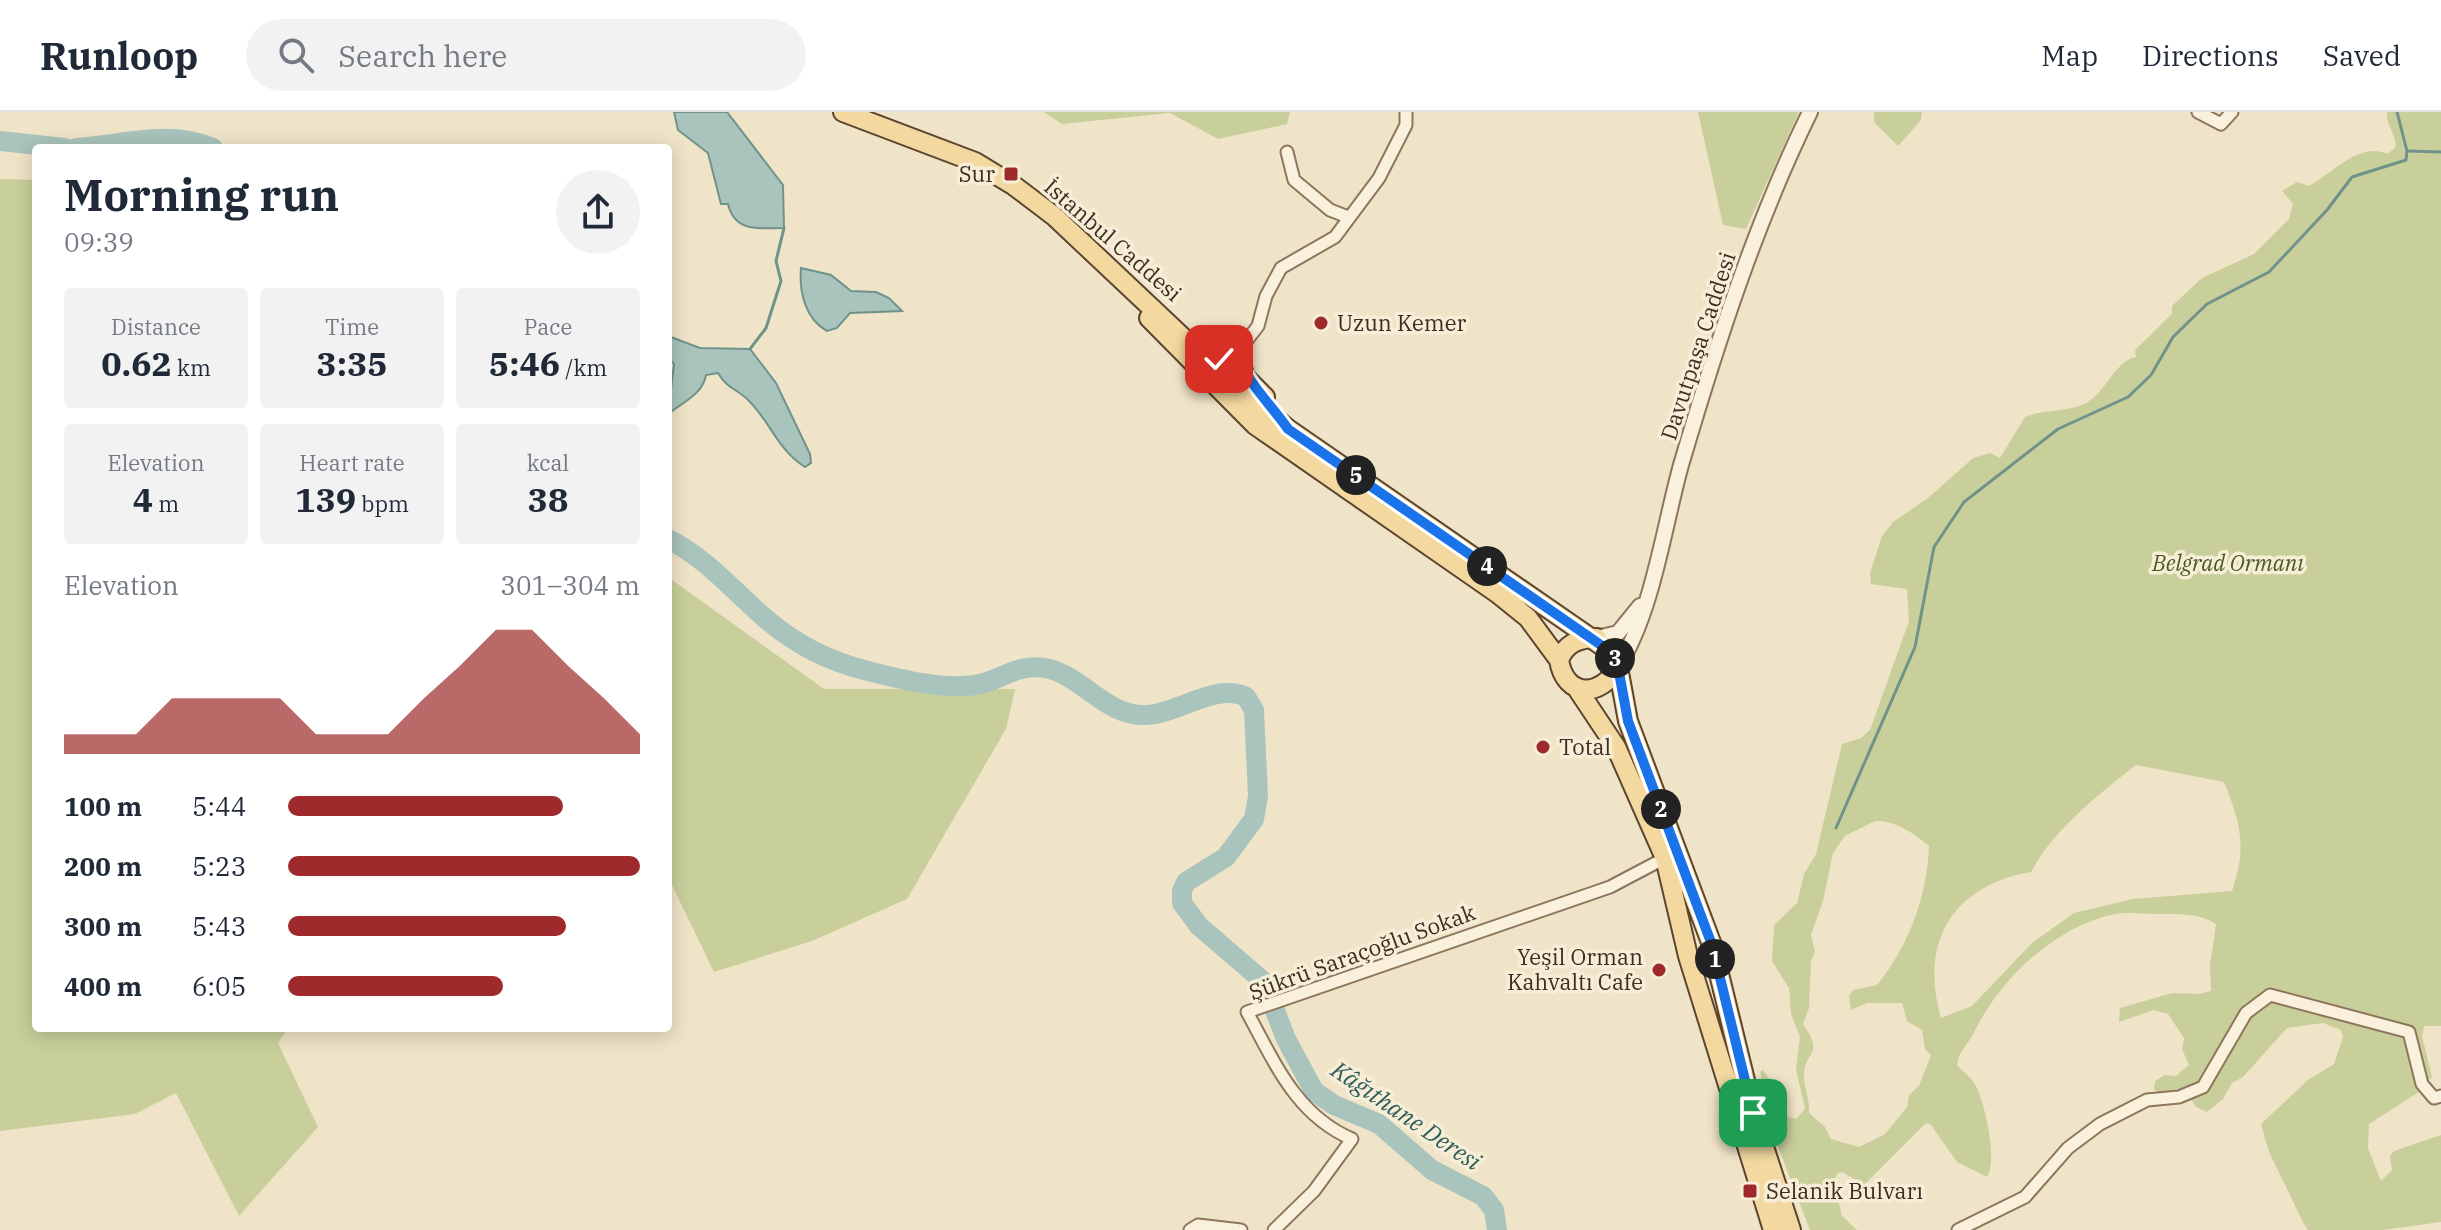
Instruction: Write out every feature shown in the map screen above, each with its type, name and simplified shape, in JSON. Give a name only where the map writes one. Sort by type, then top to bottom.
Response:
[{"type":"main road","name":"İstanbul Caddesi","points":[[826,112],[970,169],[1033,208],[1212,372]]},
{"type":"main road","name":"İstanbul Caddesi","points":[[843,112],[975,162],[1013,185],[1065,226],[1212,372]]},
{"type":"main road","points":[[1212,372],[1237,353],[1245,377],[1263,394],[1288,429]]},
{"type":"main road","points":[[1212,372],[1288,429],[1597,638],[1611,652],[1618,667],[1628,721],[1712,945],[1753,1113],[1791,1230]]},
{"type":"main road","points":[[1212,372],[1255,425],[1442,552],[1528,618],[1559,660],[1567,681],[1578,690],[1616,747],[1665,858],[1688,956],[1773,1230]]},
{"type":"main road","points":[[1559,660],[1569,645],[1586,638],[1597,638]]},
{"type":"main road","points":[[1578,690],[1590,691],[1606,685],[1618,667]]},
{"type":"street","points":[[1237,353],[1258,326],[1266,296],[1281,268],[1335,237],[1379,178],[1406,125],[1406,112]]},
{"type":"street","name":"Davutpaşa Caddesi","points":[[1618,667],[1639,625],[1682,465],[1755,242],[1810,112]]},
{"type":"street","points":[[2198,112],[2213,123],[2221,124],[2232,112]]},
{"type":"street","points":[[1287,152],[1294,180],[1330,210],[1348,217]]},
{"type":"street","points":[[1597,638],[1618,633],[1645,599]]},
{"type":"street","name":"Şükrü Saraçoğlu Sokak","points":[[1274,1230],[1314,1191],[1352,1139],[1321,1123],[1293,1096],[1247,1012],[1610,887],[1665,858]]},
{"type":"street","points":[[1958,1230],[2025,1197],[2068,1148],[2100,1124],[2147,1100],[2179,1097],[2203,1087],[2246,1013],[2270,995],[2409,1032],[2422,1084],[2434,1098],[2441,1096]]},
{"type":"street","points":[[1190,1230],[1198,1225],[1241,1230]]},
{"type":"green space","points":[[1044,112],[1290,112],[1287,124],[1218,139],[1170,113],[1062,124]]},
{"type":"green space","points":[[1698,112],[1799,112],[1746,229],[1723,225]]},
{"type":"green space","points":[[1874,112],[1922,112],[1921,120],[1898,146],[1874,122]]},
{"type":"green space","name":"Belgrad Ormanı","points":[[2387,112],[2441,112],[2441,1026],[2424,1026],[2422,1036],[2432,1077],[2416,1094],[2369,1124],[2368,1148],[2381,1181],[2392,1170],[2390,1156],[2394,1151],[2441,1135],[2441,1222],[2383,1230],[2308,1230],[2304,1224],[2269,1152],[2261,1124],[2308,1080],[2334,1064],[2343,1037],[2341,1030],[2323,1023],[2287,1028],[2243,1077],[2232,1083],[2223,1099],[2207,1112],[2196,1107],[2183,1088],[2158,1093],[2154,1089],[2155,1081],[2165,1075],[2176,1076],[2189,1065],[2182,1049],[2184,1038],[2168,1014],[2154,1010],[2119,1022],[2120,1008],[2172,993],[2211,991],[2210,965],[2216,924],[2188,915],[2125,913],[2071,930],[2031,958],[1998,994],[1961,1052],[1957,1065],[1975,1084],[1986,1117],[1991,1145],[1987,1177],[1957,1162],[1931,1125],[1926,1123],[1864,1185],[1842,1172],[1838,1173],[1834,1181],[1842,1216],[1857,1230],[1810,1230],[1777,1144],[1760,1072],[1763,1070],[1776,1089],[1784,1116],[1796,1119],[1805,1109],[1796,1069],[1800,1037],[1791,1014],[1789,988],[1772,961],[1774,925],[1797,903],[1804,874],[1816,854],[1842,744],[1861,738],[1870,730],[1909,621],[1907,589],[1871,584],[1870,573],[1882,536],[1893,522],[1928,498],[1973,458],[1990,453],[2000,458],[2025,417],[2078,406],[2093,398],[2122,364],[2136,357],[2135,350],[2172,314],[2172,306],[2202,278],[2254,254],[2289,219],[2293,204],[2282,191],[2297,182],[2309,186],[2346,161],[2366,152],[2387,154],[2395,148]],"holes":[[[2136,765],[2224,782],[2235,811],[2241,849],[2232,891],[2133,899],[2074,913],[2032,943],[1972,1006],[1941,1018],[1935,991],[1935,965],[1939,942],[1948,922],[1962,904],[1981,890],[2004,879],[2031,872],[2064,827]],[[1875,821],[1897,825],[1929,846],[1928,865],[1914,920],[1898,954],[1877,985],[1853,990],[1849,996],[1851,1010],[1867,1003],[1902,1003],[1907,1021],[1922,1030],[1925,1049],[1931,1055],[1919,1086],[1909,1095],[1907,1107],[1885,1134],[1859,1147],[1831,1139],[1825,1127],[1809,1113],[1804,1073],[1813,1042],[1803,1024],[1809,1008],[1811,961],[1815,952],[1811,935],[1823,901],[1833,853],[1845,836]]]},
{"type":"green space","points":[[0,179],[32,180],[32,1032],[285,1032],[278,1043],[318,1127],[239,1216],[176,1093],[135,1114],[0,1131]]},
{"type":"green space","points":[[672,580],[824,689],[1015,689],[1006,729],[907,899],[812,941],[714,972],[672,885]]},
{"type":"water","points":[[674,112],[727,112],[783,185],[784,228],[749,227],[736,220],[728,204],[721,204],[708,153],[678,130]]},
{"type":"water","points":[[801,268],[831,275],[851,291],[876,292],[889,298],[902,311],[850,313],[837,328],[827,331],[813,319],[805,304]]},
{"type":"water","points":[[672,338],[700,348],[750,349],[776,383],[810,454],[811,463],[805,467],[796,461],[751,403],[725,383],[718,373],[706,375],[701,388],[672,411]]},
{"type":"waterway","points":[[1836,828],[1915,647],[1934,547],[1964,502],[2058,429],[2128,397],[2151,375],[2173,337],[2207,304],[2269,272],[2327,210],[2352,177],[2406,160],[2407,151],[2397,112]]},
{"type":"waterway","name":"Kâğıthane Deresi","points":[[110,144],[162,139],[202,144]]},
{"type":"waterway","name":"Kâğıthane Deresi","points":[[0,141],[32,144]]},
{"type":"waterway","points":[[2409,151],[2441,152]]},
{"type":"waterway","points":[[750,349],[766,328],[781,281],[776,261],[784,228]]},
{"type":"waterway","name":"Kâğıthane Deresi","points":[[672,541],[708,566],[789,636],[814,651],[854,667],[921,683],[949,686],[975,685],[1017,670],[1045,668],[1059,672],[1106,703],[1132,714],[1159,713],[1223,693],[1246,697],[1254,710],[1258,796],[1254,819],[1226,857],[1186,882],[1182,903],[1199,926],[1264,982],[1286,1039],[1314,1091],[1334,1105],[1379,1124],[1432,1170],[1483,1196],[1494,1210],[1497,1230]]},
{"type":"place","name":"Sur","points":[[1011,174]]},
{"type":"place","name":"Uzun Kemer","points":[[1321,323]]},
{"type":"place","name":"Total","points":[[1543,747]]},
{"type":"place","name":"Yeşil Orman Kahvaltı Cafe","points":[[1659,970]]},
{"type":"place","name":"Selanik Bulvarı","points":[[1750,1191]]},
{"type":"route","points":[[1219,359],[1237,353],[1245,377],[1263,394],[1288,429],[1506,580],[1597,638],[1611,652],[1618,667],[1628,721],[1646,774],[1712,945],[1753,1113]]}]
